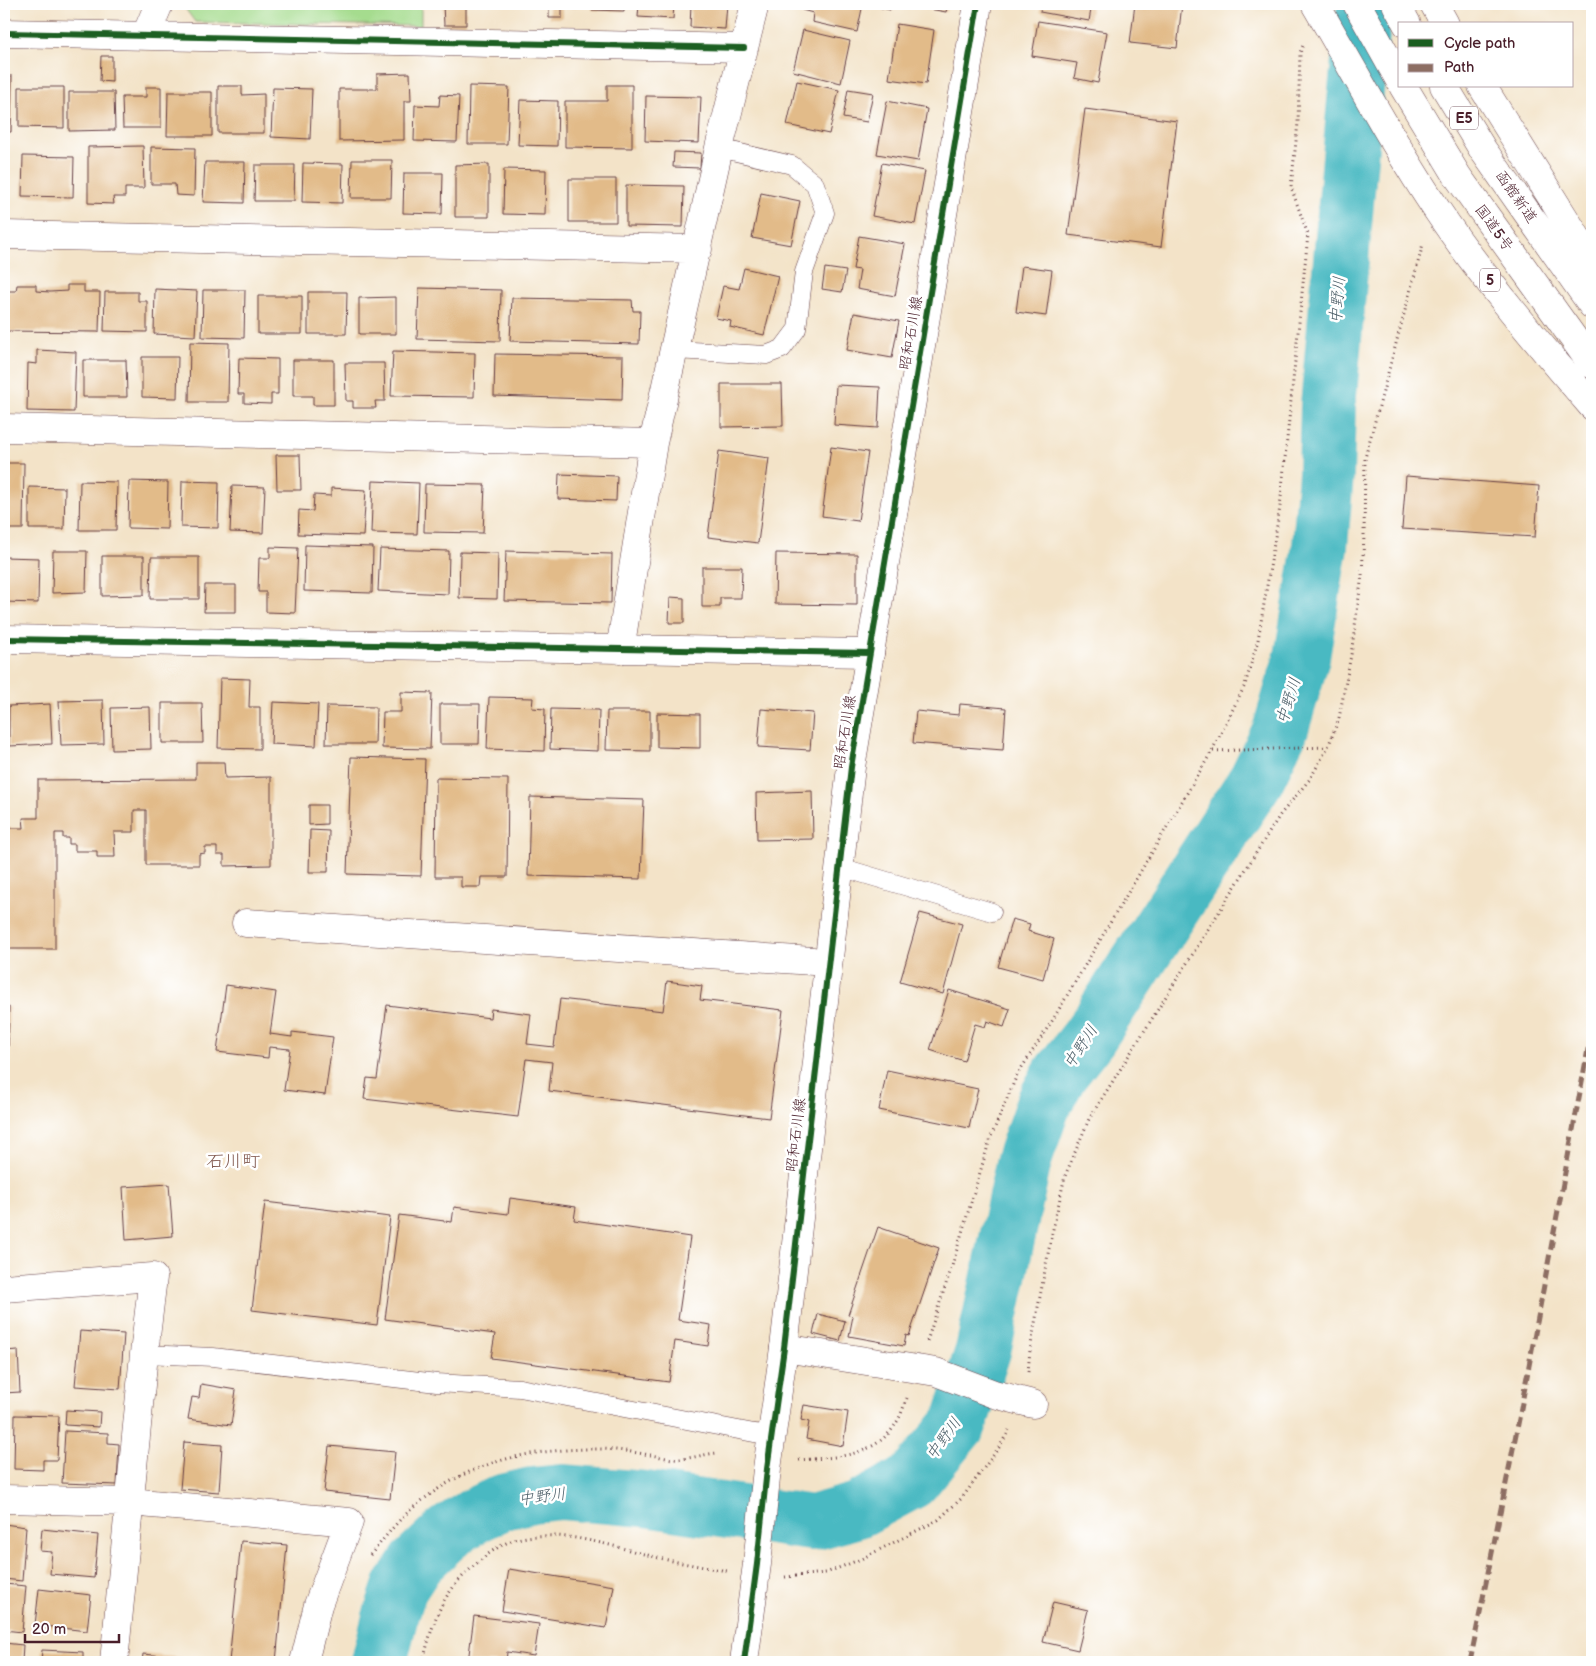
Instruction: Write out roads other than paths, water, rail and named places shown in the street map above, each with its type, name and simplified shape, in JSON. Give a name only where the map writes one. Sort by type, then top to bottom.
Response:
[{"type":"main road","points":[[146,35],[159,4]]},
{"type":"main road","points":[[620,650],[653,443],[754,4]]},
{"type":"main road","name":"昭和石川線","points":[[744,1662],[749,1571],[767,1466],[784,1348],[851,767],[978,4]]},
{"type":"main road","points":[[1357,4],[1398,77]]},
{"type":"main road","points":[[1396,4],[1406,22]]},
{"type":"main road","points":[[1434,4],[1444,22]]},
{"type":"main road","name":"5","points":[[1321,14],[1437,210],[1517,316],[1592,406]]},
{"type":"main road","points":[[4,33],[744,48]]},
{"type":"main road","name":"国道5号","points":[[1404,88],[1458,177],[1592,364]]},
{"type":"main road","name":"函館新道","points":[[1445,88],[1483,150],[1592,305]]},
{"type":"main road","points":[[1483,88],[1592,262]]},
{"type":"main road","points":[[4,234],[698,249]]},
{"type":"main road","points":[[4,428],[653,443]]},
{"type":"main road","points":[[4,639],[870,653]]},
{"type":"main road","points":[[246,923],[813,961]]},
{"type":"main road","points":[[4,1288],[154,1277],[144,1354],[114,1662]]},
{"type":"main road","points":[[784,1348],[927,1371],[994,1394],[1028,1402]]},
{"type":"main road","points":[[4,1499],[130,1502],[349,1522],[318,1605],[304,1662]]},
{"type":"lane","points":[[674,350],[766,355],[782,349],[797,329],[804,272],[825,213],[815,184],[792,165],[720,148]]},
{"type":"lane","points":[[840,868],[992,912]]},
{"type":"lane","points":[[144,1354],[213,1357],[437,1383],[520,1388],[754,1433],[772,1434]]},
{"type":"waterway","name":"中野川","points":[[379,1662],[400,1588],[417,1562],[448,1533],[474,1516],[503,1502],[532,1495],[562,1492],[646,1499],[812,1523],[858,1510],[912,1481],[959,1424],[983,1351],[1024,1160],[1043,1105],[1060,1074],[1089,1037],[1256,780],[1280,731],[1302,657],[1320,546],[1326,474],[1328,406],[1365,4]]},
{"type":"district","name":"石川町","points":[[233,1161]]}]
